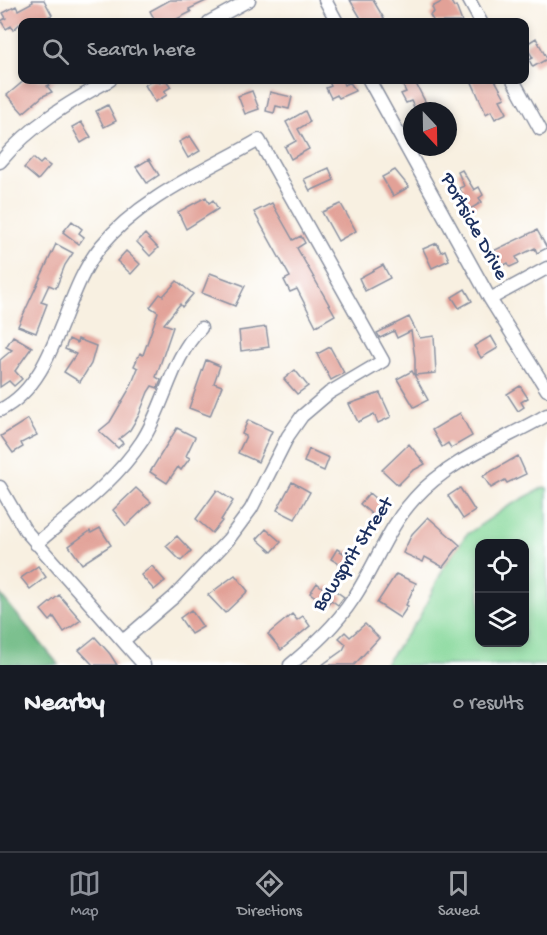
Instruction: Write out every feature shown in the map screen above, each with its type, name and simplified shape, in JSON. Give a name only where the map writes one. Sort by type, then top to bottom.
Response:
[{"type":"street","points":[[216,18],[249,0]]},
{"type":"street","points":[[325,0],[335,18]]},
{"type":"street","points":[[469,0],[480,18]]},
{"type":"street","points":[[0,162],[33,128],[54,111],[103,84]]},
{"type":"street","name":"Portside Drive","points":[[371,84],[490,299],[547,390]]},
{"type":"street","points":[[515,84],[540,129]]},
{"type":"street","points":[[0,410],[23,393],[45,363],[80,278],[102,244],[157,198],[259,140],[383,361],[329,393],[302,416],[288,436],[251,509],[228,540],[174,597],[123,641]]},
{"type":"street","points":[[490,299],[547,268]]},
{"type":"street","points":[[36,544],[109,481],[126,462],[155,419],[185,348],[201,328]]},
{"type":"street","name":"Bowsprit Street","points":[[290,665],[339,619],[367,576],[392,526],[416,496],[450,470],[547,415]]},
{"type":"street","points":[[0,487],[25,530],[36,544],[144,665]]},
{"type":"green space","points":[[544,487],[547,488],[547,665],[384,665],[419,618],[444,567],[466,535],[507,507]]},
{"type":"green space","points":[[0,594],[59,665],[0,665]]},
{"type":"building","points":[[32,0],[44,0],[52,15],[46,18],[18,18],[18,26],[13,30],[11,26],[6,29],[1,21],[6,18],[3,13],[16,6],[18,10],[33,2]]},
{"type":"building","points":[[170,0],[208,0],[189,9],[191,12],[179,18],[154,18],[150,11]]},
{"type":"building","points":[[350,0],[373,0],[384,18],[361,18]]},
{"type":"building","points":[[445,0],[450,0],[454,7],[456,6],[460,18],[432,18],[430,15],[434,12],[432,7]]},
{"type":"building","points":[[536,38],[547,59],[533,67],[529,60],[533,58],[529,52],[529,42]]},
{"type":"building","points":[[20,84],[51,84],[47,86],[52,92],[43,96],[23,113],[7,95]]},
{"type":"building","points":[[169,84],[171,87],[164,91],[167,95],[155,102],[145,85]]},
{"type":"building","points":[[330,84],[351,84],[355,91],[339,98],[337,95],[331,98],[326,88],[331,86]]},
{"type":"building","points":[[402,84],[416,84],[425,102],[405,102],[401,94],[406,92]]},
{"type":"building","points":[[473,84],[497,84],[505,98],[500,100],[507,113],[495,119],[491,111],[486,114]]},
{"type":"building","points":[[252,91],[259,109],[245,114],[238,96]]},
{"type":"building","points":[[270,92],[292,97],[289,109],[276,106],[274,113],[266,111]]},
{"type":"building","points":[[108,105],[116,121],[104,127],[96,111]]},
{"type":"building","points":[[305,111],[310,122],[298,129],[309,149],[291,159],[285,147],[296,141],[286,122]]},
{"type":"building","points":[[81,122],[91,137],[81,143],[72,127]]},
{"type":"building","points":[[190,136],[200,151],[188,158],[179,142]]},
{"type":"building","points":[[33,158],[40,164],[43,161],[50,166],[38,180],[24,168]]},
{"type":"building","points":[[149,159],[159,175],[147,183],[136,167]]},
{"type":"building","points":[[329,168],[334,180],[310,191],[304,179]]},
{"type":"building","points":[[395,170],[409,187],[393,196],[382,177]]},
{"type":"building","points":[[462,170],[474,190],[479,187],[483,195],[479,198],[482,202],[467,211],[462,203],[466,200],[459,188],[464,186],[458,172]]},
{"type":"building","points":[[206,197],[209,203],[213,200],[218,209],[186,229],[178,212]]},
{"type":"building","points":[[272,203],[293,240],[301,236],[305,243],[297,248],[335,315],[316,326],[297,289],[290,292],[284,280],[290,277],[254,212]]},
{"type":"building","points":[[341,204],[356,231],[338,241],[322,212]]},
{"type":"building","points":[[72,221],[82,229],[79,233],[84,237],[79,244],[63,232]]},
{"type":"building","points":[[537,230],[547,248],[537,253],[535,248],[516,257],[519,263],[510,267],[508,263],[496,269],[489,253]]},
{"type":"building","points":[[145,234],[158,248],[150,256],[137,242]]},
{"type":"building","points":[[437,243],[441,252],[445,250],[449,260],[432,268],[423,249]]},
{"type":"building","points":[[56,244],[73,253],[65,265],[56,288],[49,285],[41,302],[47,304],[36,333],[18,326]]},
{"type":"building","points":[[126,251],[140,264],[131,274],[117,261]]},
{"type":"building","points":[[383,265],[390,278],[365,291],[359,278]]},
{"type":"building","points":[[210,273],[245,286],[235,306],[202,293]]},
{"type":"building","points":[[177,281],[193,294],[182,307],[180,304],[164,324],[173,327],[156,377],[161,380],[158,388],[152,386],[148,392],[130,430],[119,439],[123,443],[118,448],[99,431],[110,422],[130,388],[138,368],[134,366],[140,353],[143,355],[158,312],[150,307],[160,294],[163,296]]},
{"type":"building","points":[[465,289],[472,301],[459,308],[452,297]]},
{"type":"building","points":[[409,317],[420,338],[434,336],[436,373],[415,375],[411,331],[397,338],[394,331],[380,338],[377,333]]},
{"type":"building","points":[[266,327],[269,347],[241,351],[239,331]]},
{"type":"building","points":[[13,336],[32,347],[15,371],[22,379],[14,386],[9,381],[0,387],[0,360],[12,350],[6,347]]},
{"type":"building","points":[[491,336],[498,348],[481,358],[474,346]]},
{"type":"building","points":[[69,339],[77,343],[78,339],[96,346],[91,364],[80,382],[64,372],[76,354],[65,349]]},
{"type":"building","points":[[330,347],[344,373],[331,380],[317,354]]},
{"type":"building","points":[[206,360],[220,366],[214,383],[222,386],[210,416],[189,408]]},
{"type":"building","points":[[295,370],[308,386],[297,394],[284,379]]},
{"type":"building","points":[[412,371],[428,400],[414,407],[397,379]]},
{"type":"building","points":[[520,386],[528,398],[521,402],[524,407],[518,411],[507,394]]},
{"type":"building","points":[[380,393],[391,417],[378,423],[374,414],[358,422],[349,404]]},
{"type":"building","points":[[460,413],[472,436],[451,448],[448,443],[442,447],[432,430]]},
{"type":"building","points":[[28,419],[37,435],[21,443],[23,447],[13,453],[1,436]]},
{"type":"building","points":[[248,420],[272,431],[258,462],[238,453],[246,436],[242,434]]},
{"type":"building","points":[[177,428],[195,437],[186,456],[190,458],[181,470],[178,467],[167,483],[150,472]]},
{"type":"building","points":[[409,444],[425,464],[412,471],[398,485],[382,470]]},
{"type":"building","points":[[309,449],[329,458],[324,471],[304,462]]},
{"type":"building","points":[[518,456],[526,474],[507,483],[505,480],[491,488],[483,476]]},
{"type":"building","points":[[292,482],[310,492],[295,519],[277,510]]},
{"type":"building","points":[[136,488],[151,502],[126,526],[113,510]]},
{"type":"building","points":[[460,488],[475,511],[463,519],[448,496]]},
{"type":"building","points":[[217,490],[233,501],[212,533],[196,519]]},
{"type":"building","points":[[369,493],[384,506],[375,517],[360,504]]},
{"type":"building","points":[[428,517],[460,545],[443,567],[425,557],[423,562],[403,553],[412,534]]},
{"type":"building","points":[[100,528],[111,545],[82,564],[69,546],[90,531],[91,533]]},
{"type":"building","points":[[266,529],[281,542],[272,552],[257,539]]},
{"type":"building","points":[[177,536],[191,551],[181,561],[166,546]]},
{"type":"building","points":[[337,549],[345,554],[347,550],[358,556],[349,570],[331,559]]},
{"type":"building","points":[[38,566],[46,577],[30,589],[21,578]]},
{"type":"building","points":[[152,566],[165,581],[154,590],[141,575]]},
{"type":"building","points":[[396,574],[416,583],[406,605],[408,606],[400,618],[377,603]]},
{"type":"building","points":[[235,575],[248,591],[225,613],[208,595]]},
{"type":"building","points":[[317,583],[324,589],[327,585],[344,597],[338,605],[331,600],[327,605],[310,593]]},
{"type":"building","points":[[59,595],[81,620],[64,632],[54,617],[50,621],[41,610]]},
{"type":"building","points":[[191,610],[203,627],[191,634],[180,618]]},
{"type":"building","points":[[292,614],[297,620],[303,616],[310,626],[281,650],[268,634]]},
{"type":"building","points":[[365,624],[379,638],[354,665],[322,665],[343,650],[346,644],[339,638],[345,632],[350,637]]},
{"type":"building","points":[[95,637],[117,665],[93,665],[79,650]]}]
